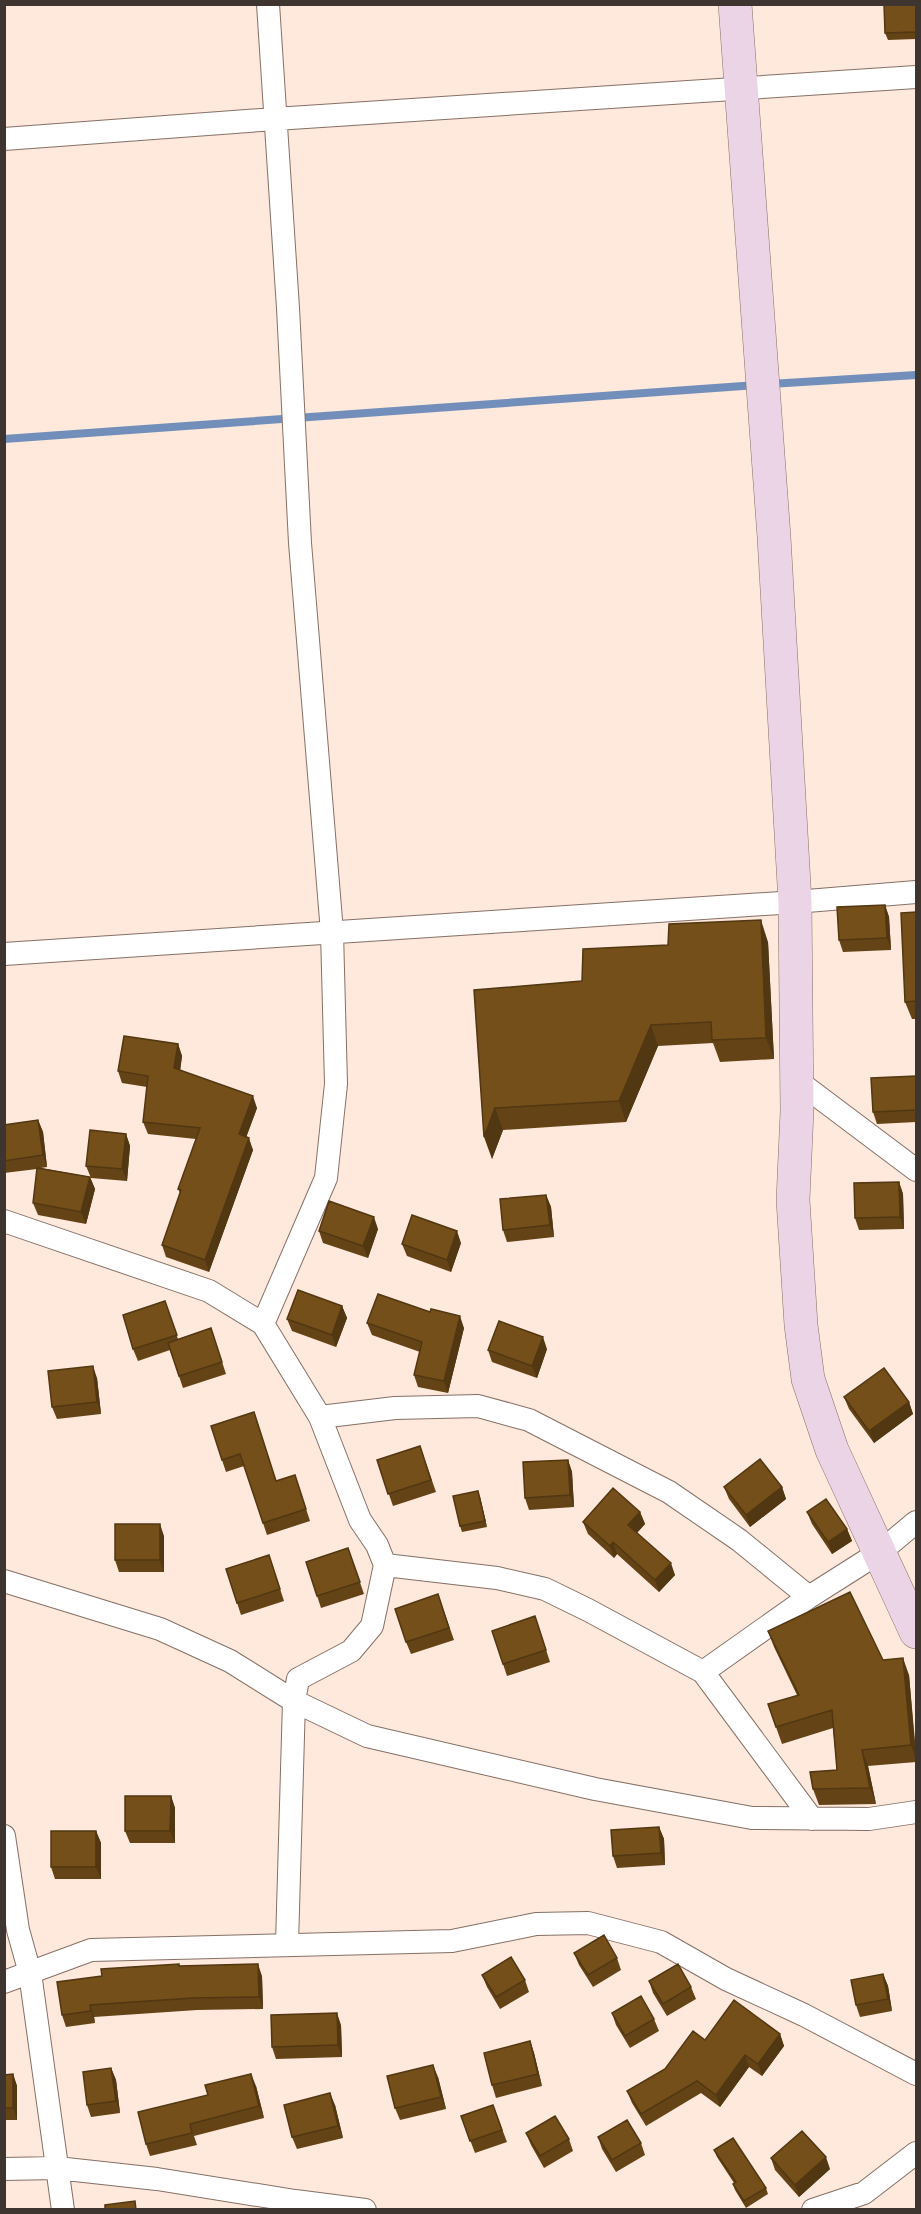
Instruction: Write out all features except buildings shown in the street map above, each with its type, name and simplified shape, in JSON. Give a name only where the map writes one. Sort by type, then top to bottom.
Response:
[{"type":"street","points":[[263,1324],[326,1178],[336,1084],[332,932],[300,543],[268,4]]},
{"type":"street","points":[[735,4],[774,537],[795,902],[797,1111],[793,1200],[801,1325],[808,1379],[832,1450],[916,1632]]},
{"type":"street","points":[[4,139],[916,77]]},
{"type":"street","points":[[4,954],[916,892]]},
{"type":"street","points":[[795,1079],[916,1170]]},
{"type":"street","points":[[4,1221],[209,1291],[263,1324],[320,1417],[360,1520],[377,1545],[385,1565],[372,1626],[351,1651],[298,1679],[294,1701],[287,1944]]},
{"type":"street","points":[[320,1417],[395,1408],[478,1406],[529,1420],[669,1491],[739,1540],[809,1597]]},
{"type":"street","points":[[703,1672],[809,1597],[880,1552],[916,1522]]},
{"type":"street","points":[[385,1565],[497,1578],[545,1589],[703,1672],[812,1819]]},
{"type":"street","points":[[4,1581],[160,1629],[230,1661],[294,1701],[367,1736],[584,1786],[752,1818],[869,1819],[916,1812]]},
{"type":"street","points":[[4,1836],[18,1930],[30,1973],[63,2210]]},
{"type":"street","points":[[4,1982],[91,1950],[452,1941],[536,1924],[588,1923],[661,1942],[726,1979],[804,2015],[916,2074]]},
{"type":"street","points":[[813,2210],[864,2193],[916,2153]]},
{"type":"street","points":[[4,2169],[57,2168],[364,2210]]},
{"type":"waterway","points":[[770,384],[916,375]]},
{"type":"waterway","points":[[4,439],[757,385]]}]
